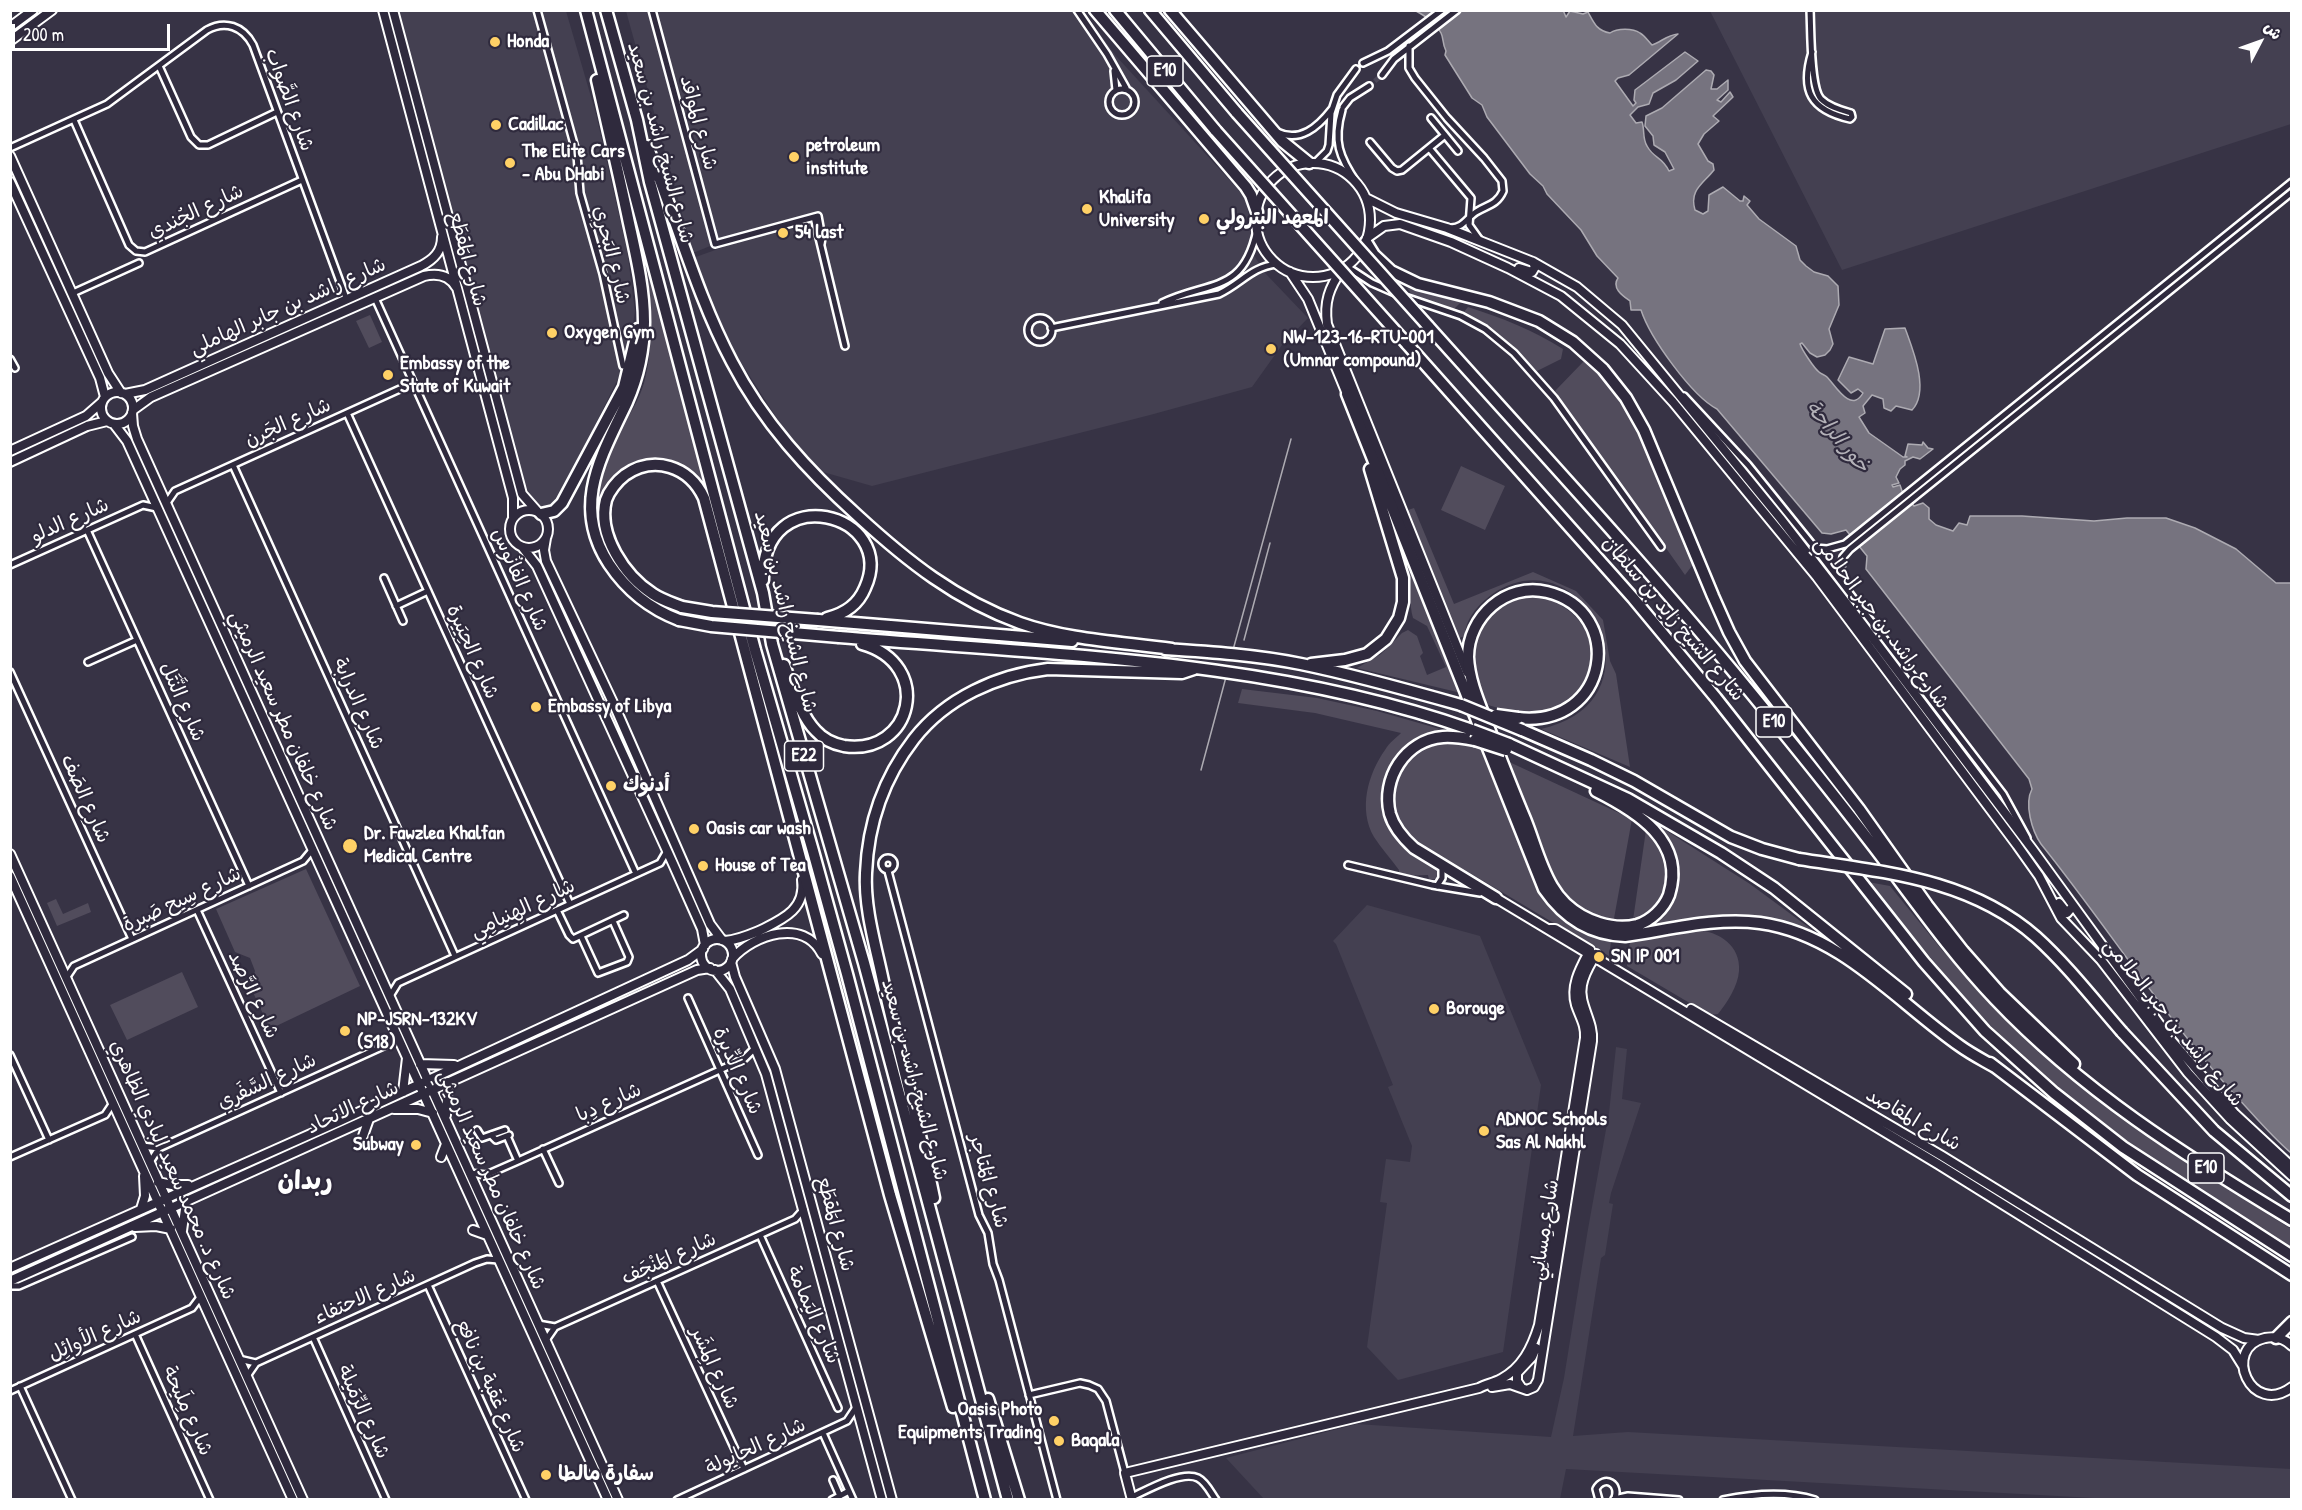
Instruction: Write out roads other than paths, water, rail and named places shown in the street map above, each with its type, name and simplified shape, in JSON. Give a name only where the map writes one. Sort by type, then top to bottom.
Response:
[{"type":"highway","points":[[584,10],[642,293],[644,335],[640,362],[627,401],[598,461],[592,486],[591,509],[595,534],[604,556],[616,575],[645,603],[679,620],[711,626],[1137,662],[1316,686],[1437,717],[1473,735],[1539,758],[1627,803],[1661,817],[1774,888],[1829,930],[1995,1067],[2137,1175],[2292,1275]]},
{"type":"highway","name":"شارع الشيخ راشد بن سعيد","points":[[584,10],[755,650],[847,974],[985,1500]]},
{"type":"highway","name":"شارع الشيخ راشد بن سعيد","points":[[606,10],[637,120],[650,182],[763,594],[772,644],[864,963],[1008,1500]]},
{"type":"highway","points":[[1095,10],[1246,187],[1257,212]]},
{"type":"highway","name":"شارع الشيخ زايد بن سلطان","points":[[1115,10],[1216,131],[1633,598],[1730,715],[1924,962],[1985,1031],[2054,1093],[2123,1147],[2292,1256]]},
{"type":"highway","name":"شارع الشيخ زايد بن سلطان","points":[[1150,10],[1237,113],[1654,578],[1841,804],[1937,933],[1969,971],[2030,1034],[2123,1113],[2211,1171],[2292,1220]]},
{"type":"highway","points":[[1170,10],[1261,119],[1287,146],[1312,163]]},
{"type":"highway","points":[[637,120],[712,319],[731,360],[751,395],[777,432],[837,497],[902,556],[931,578],[994,613],[1046,630],[1172,649]]},
{"type":"highway","points":[[1366,240],[1382,264],[1405,279],[1514,310],[1539,321],[1573,342],[1603,369],[1626,398],[1644,430],[1713,596],[1745,661],[1859,809],[1927,905],[1963,951],[2000,993],[2123,1113]]},
{"type":"highway","points":[[539,513],[554,511],[562,503],[621,394],[633,356],[642,293]]},
{"type":"highway","points":[[1302,664],[1345,660],[1359,657],[1375,649],[1394,628],[1403,602],[1404,587],[1401,570],[1347,394]]},
{"type":"highway","points":[[1347,394],[1544,889],[1556,906],[1584,927],[1611,931],[1736,921],[1761,923],[1786,929],[1815,940],[1841,954],[1960,1047],[1995,1067]]},
{"type":"highway","points":[[970,1445],[941,1370],[921,1291],[893,1203],[796,843],[704,498],[695,482],[677,468],[663,464],[650,464],[635,468],[621,477],[606,501],[605,517],[615,551],[638,582],[653,594],[682,607],[712,612],[818,620],[1172,649],[1217,652],[1248,656],[1302,664],[1461,705],[1518,718],[1540,719],[1561,713],[1582,698],[1594,676],[1598,654],[1592,630],[1578,610],[1559,596],[1533,590],[1509,594],[1488,608],[1479,620],[1469,645],[1468,659],[1479,701],[1552,886],[1564,901],[1578,912],[1611,931]]},
{"type":"highway","points":[[763,594],[762,568],[766,550],[781,529],[796,519],[813,515],[839,519],[853,529],[865,545],[869,555],[869,575],[862,594],[849,609],[818,620]]},
{"type":"highway","points":[[772,644],[779,654],[809,723],[817,733],[828,741],[840,745],[865,746],[886,737],[900,722],[907,704],[906,684],[897,666],[884,652],[839,637]]},
{"type":"highway","points":[[957,1309],[931,1184],[879,963],[867,893],[868,847],[873,817],[882,791],[894,766],[929,723],[958,700],[989,684],[1048,669],[1182,673],[1194,669]]},
{"type":"highway","points":[[1461,705],[1591,760],[1634,781],[1731,837],[1762,849],[1799,859],[1917,878],[1952,889],[2008,917],[2034,936],[2063,963],[2122,1032],[2214,1131],[2292,1196]]},
{"type":"highway","points":[[1473,735],[1442,737],[1419,744],[1410,751],[1396,766],[1389,788],[1390,815],[1403,838],[1414,848],[1496,898]]},
{"type":"highway","points":[[1627,803],[1657,832],[1670,860],[1673,875],[1667,900],[1659,911],[1634,930]]},
{"type":"highway","points":[[2276,1338],[2292,1322]]},
{"type":"highway","points":[[962,1325],[999,1430],[1019,1500]]},
{"type":"street","points":[[10,27],[33,10]]},
{"type":"street","points":[[10,41],[52,10]]},
{"type":"street","name":"شارع المَقطَع","points":[[383,10],[513,498],[513,517]]},
{"type":"street","name":"شارع المَقطَع","points":[[393,10],[522,494],[539,513]]},
{"type":"street","name":"شارع البَحرِي","points":[[537,10],[576,155],[580,193],[603,274],[623,366]]},
{"type":"street","name":"شارع المواقد","points":[[652,10],[715,244],[816,217],[845,346]]},
{"type":"street","points":[[1077,10],[1126,88],[1132,92],[1136,102],[1132,111],[1124,115],[1114,112],[1109,106],[1110,97],[1116,90],[1126,88]]},
{"type":"street","points":[[1363,63],[1388,51],[1442,10]]},
{"type":"street","points":[[1382,75],[1394,59],[1409,46],[1457,10]]},
{"type":"street","points":[[1810,10],[1816,94],[1828,105],[1851,113],[1852,118],[1824,110],[1811,97],[1807,68],[1812,52]]},
{"type":"street","name":"شارع الصَّواب","points":[[10,148],[75,120],[113,100],[214,27],[230,25],[237,27],[253,45],[346,298]]},
{"type":"street","points":[[1409,46],[1409,68],[1415,78],[1502,181],[1503,191],[1496,202],[1474,213],[1460,227],[1448,228]]},
{"type":"street","points":[[1112,64],[1116,90]]},
{"type":"street","points":[[159,66],[191,137],[199,145],[210,144],[277,112]]},
{"type":"street","points":[[1261,119],[1280,134],[1298,135],[1315,129],[1332,108],[1342,86],[1356,69]]},
{"type":"street","points":[[1369,86],[1350,98],[1343,109],[1338,133],[1339,152],[1345,166],[1366,198],[1369,211],[1366,240],[1358,255],[1344,267],[1327,295],[1325,308],[1327,324],[1479,701]]},
{"type":"street","points":[[407,102],[414,113],[423,143],[426,144],[428,141]]},
{"type":"street","points":[[1312,163],[1327,151],[1332,108]]},
{"type":"street","points":[[1431,118],[1458,151]]},
{"type":"street","name":"شارع الجُندي","points":[[75,120],[129,245],[139,252],[145,252],[302,180]]},
{"type":"street","points":[[1370,142],[1397,171],[1402,170],[1445,135]]},
{"type":"street","points":[[1429,148],[1467,191],[1472,203],[1469,218],[1471,229],[1480,240]]},
{"type":"street","points":[[422,153],[429,155],[436,174]]},
{"type":"street","points":[[10,156],[108,373],[132,401],[133,412],[123,423],[111,422],[87,426],[10,462]]},
{"type":"street","points":[[1357,183],[1345,172],[1331,165],[1312,163],[1284,170],[1274,178],[1260,199],[1257,230],[1261,243],[1277,264],[1290,272],[1317,277],[1344,267],[1385,290],[1461,316],[1485,329],[1514,353],[1554,398],[1661,547]]},
{"type":"street","points":[[10,182],[100,378],[104,400],[102,412],[111,422]]},
{"type":"street","points":[[1839,580],[1840,566],[1847,546],[1971,441],[2292,182]]},
{"type":"street","points":[[1815,548],[1847,546],[1976,447],[2292,192]]},
{"type":"street","name":"شارع راشد بن جبر الحلامي","points":[[1366,198],[1396,213],[1448,228],[1533,262],[1569,282],[1622,325],[1812,558],[2033,850],[2149,1012],[2235,1114],[2292,1167]]},
{"type":"street","name":"شارع راشد بن جبر الحلامي","points":[[1366,240],[1384,226],[1401,224],[1481,255],[1561,296],[1635,359],[1817,577],[2017,845],[2045,886],[2061,918],[2101,960],[2188,1073],[2230,1119],[2292,1176]]},
{"type":"street","name":"شارع راشد بن جابر الهاملي","points":[[123,393],[145,390],[421,266],[432,259],[442,247],[442,230]]},
{"type":"street","points":[[1158,305],[1232,277],[1247,260],[1257,230]]},
{"type":"street","points":[[1481,255],[1528,272],[1534,270],[1533,262]]},
{"type":"street","points":[[73,293],[139,263]]},
{"type":"street","points":[[1051,328],[1219,294],[1258,268],[1277,264]]},
{"type":"street","points":[[375,298],[386,288],[422,271],[421,266]]},
{"type":"street","points":[[1290,272],[1308,299],[1347,394]]},
{"type":"street","name":"شارع راشد بن جابر الهاملي","points":[[133,412],[151,397],[432,274],[447,277],[458,290]]},
{"type":"street","name":"شارع الفانُوس","points":[[375,298],[636,874]]},
{"type":"street","points":[[1037,318],[1045,320],[1051,328],[1049,337],[1042,342],[1032,339],[1028,333],[1030,323],[1037,318]]},
{"type":"street","points":[[10,359],[15,368]]},
{"type":"street","points":[[1658,367],[1748,465],[1815,548],[2009,804],[2033,850]]},
{"type":"street","name":"شارع الجَرن","points":[[175,491],[413,383]]},
{"type":"street","points":[[10,451],[86,416],[112,393],[123,393]]},
{"type":"street","name":"شارع خلفان مطر سعيد الرميثي","points":[[133,412],[135,433],[166,504],[420,1064],[433,1113],[446,1144],[493,1248],[617,1497]]},
{"type":"street","name":"شارع الحِيَيرة","points":[[347,413],[570,904]]},
{"type":"street","name":"شارع خلفان مطر سعيد الرميثي","points":[[111,422],[127,441],[363,961],[405,1051],[424,1082]]},
{"type":"street","name":"شارع الدرابة","points":[[233,465],[455,956]]},
{"type":"street","points":[[160,489],[175,491],[166,504]]},
{"type":"street","points":[[150,493],[143,505],[157,508]]},
{"type":"street","name":"شارع الدلو","points":[[10,565],[143,505]]},
{"type":"street","points":[[732,961],[732,949],[710,924],[620,716],[546,561],[544,550],[547,523],[539,513],[526,510],[513,517],[510,532],[514,542],[523,548],[537,566],[668,851],[702,929],[704,947],[702,958],[712,969],[724,969],[732,961],[745,948],[778,933],[801,934],[812,940],[820,950],[836,990]]},
{"type":"street","name":"شارع النَّتَل","points":[[87,530],[249,886]]},
{"type":"street","points":[[523,548],[539,546],[546,538]]},
{"type":"street","points":[[177,551],[186,547]]},
{"type":"street","points":[[384,578],[403,621]]},
{"type":"street","points":[[396,606],[428,591]]},
{"type":"street","points":[[88,662],[137,640]]},
{"type":"street","name":"شارع الصَف","points":[[10,672],[132,939]]},
{"type":"street","points":[[1983,784],[2003,804],[2009,804]]},
{"type":"street","points":[[704,947],[713,940],[744,938],[790,914],[801,899],[803,886],[796,843]]},
{"type":"street","name":"شارع سِيح صَبرة","points":[[74,966],[303,861],[313,849]]},
{"type":"street","points":[[668,851],[660,863],[674,866]]},
{"type":"street","name":"شارع د. محمد سعيد البادي الظاهري","points":[[10,854],[60,963],[108,1081],[113,1102],[141,1163],[183,1236],[303,1500]]},
{"type":"street","points":[[303,861],[319,863]]},
{"type":"street","name":"شارع الهِنيامِي","points":[[398,983],[660,863]]},
{"type":"street","points":[[1437,886],[1443,873],[1441,864]]},
{"type":"street","points":[[1348,865],[1496,898]]},
{"type":"street","name":"شارع المُتاجر","points":[[888,871],[979,1215],[989,1236],[993,1264],[1057,1500]]},
{"type":"street","name":"شارع د. محمد سعيد البادي الظاهري","points":[[10,876],[108,1081],[150,1162],[162,1200]]},
{"type":"street","points":[[2045,886],[2051,890],[2065,912],[2070,912],[2073,906]]},
{"type":"street","name":"شارع المقاصد","points":[[1496,898],[1550,929],[1554,928],[1564,933],[1592,954],[1942,1156],[2222,1328],[2236,1335],[2259,1340]]},
{"type":"street","name":"شارع الرَّصد","points":[[197,910],[281,1093]]},
{"type":"street","points":[[557,910],[570,937],[575,939],[624,915]]},
{"type":"street","points":[[581,936],[598,973],[627,962],[628,956],[613,921]]},
{"type":"street","name":"شارع الاتحاد","points":[[10,1268],[403,1092],[688,960],[704,947]]},
{"type":"street","name":"شارع مِسانِي","points":[[1479,1388],[1507,1384],[1525,1390],[1532,1388],[1538,1380],[1575,1122],[1592,1036],[1581,990],[1592,954]]},
{"type":"street","points":[[363,961],[367,957],[372,957]]},
{"type":"street","name":"شارع المَقطَع","points":[[732,961],[735,978],[775,1069],[848,1335],[888,1499]]},
{"type":"street","points":[[60,963],[74,966],[66,978]]},
{"type":"street","name":"شارع المَقطَع","points":[[712,969],[730,989],[762,1060],[865,1438],[888,1499]]},
{"type":"street","name":"شارع الاتحاد","points":[[10,1281],[672,981],[697,970],[712,969]]},
{"type":"street","points":[[382,979],[390,983],[398,983]]},
{"type":"street","points":[[390,996],[398,983]]},
{"type":"street","name":"شارع المقاصد","points":[[1647,986],[2216,1337],[2233,1350],[2243,1366],[2247,1380],[2257,1391],[2272,1395],[2290,1390]]},
{"type":"street","name":"شارع الدِّيرة","points":[[688,999],[759,1155]]},
{"type":"street","points":[[396,1031],[388,1044],[405,1051],[406,1070],[403,1092]]},
{"type":"street","name":"شارع السَّفَري","points":[[159,1148],[388,1044]]},
{"type":"street","name":"شارع دِبا","points":[[486,1175],[744,1059],[756,1046]]},
{"type":"street","points":[[10,1054],[49,1140]]},
{"type":"street","name":"شارع دِبا","points":[[744,1059],[762,1060]]},
{"type":"street","points":[[420,1064],[442,1066],[462,1064]]},
{"type":"street","points":[[447,1123],[445,1104],[448,1083]]},
{"type":"street","name":"شارع خلفان مطر سعيد الرميثي","points":[[428,1092],[447,1123],[538,1324],[550,1361],[608,1499]]},
{"type":"street","points":[[105,1115],[113,1102]]},
{"type":"street","points":[[390,1109],[433,1113]]},
{"type":"street","points":[[10,1157],[105,1115],[120,1116]]},
{"type":"street","points":[[363,1136],[369,1119]]},
{"type":"street","points":[[477,1130],[482,1138],[491,1135],[496,1140],[507,1134],[518,1161]]},
{"type":"street","points":[[441,1157],[446,1144]]},
{"type":"street","points":[[142,1146],[159,1148],[150,1162]]},
{"type":"street","points":[[543,1149],[559,1184]]},
{"type":"street","points":[[141,1163],[145,1185],[141,1209]]},
{"type":"street","points":[[470,1173],[486,1175],[477,1189]]},
{"type":"street","points":[[158,1182],[193,1185]]},
{"type":"street","points":[[183,1236],[186,1202]]},
{"type":"street","name":"شارع المَنْجَف","points":[[545,1340],[555,1327],[795,1219],[804,1209]]},
{"type":"street","name":"شارع د. محمد سعيد البادي الظاهري","points":[[167,1210],[171,1229],[293,1500]]},
{"type":"street","name":"شارع مِسانِي","points":[[1125,1473],[1313,1426],[1479,1388],[1502,1379],[1516,1368],[1529,1351],[1539,1325],[1561,1212]]},
{"type":"street","points":[[795,1219],[807,1221]]},
{"type":"street","points":[[124,1229],[151,1226],[171,1229]]},
{"type":"street","points":[[473,1230],[487,1235]]},
{"type":"street","name":"شارع اليَمامة","points":[[760,1235],[838,1408]]},
{"type":"street","points":[[10,1287],[19,1286],[132,1237]]},
{"type":"street","points":[[98,1240],[98,1252]]},
{"type":"street","points":[[487,1259],[493,1248]]},
{"type":"street","name":"شارع الاحتفاء","points":[[256,1363],[487,1259],[499,1260]]},
{"type":"street","name":"شارع المِشَر","points":[[657,1281],[744,1469]]},
{"type":"street","name":"شارع عُقبة بن نافع","points":[[428,1285],[526,1500]]},
{"type":"street","name":"شارع الأوائِل","points":[[10,1391],[192,1308],[201,1296]]},
{"type":"street","points":[[192,1308],[207,1310]]},
{"type":"street","points":[[833,1318],[838,1318],[848,1335]]},
{"type":"street","points":[[538,1324],[555,1327]]},
{"type":"street","points":[[1525,1390],[1518,1384],[1516,1375],[1534,1353],[1539,1325]]},
{"type":"street","name":"شارع مِلَيحة","points":[[135,1334],[210,1500]]},
{"type":"street","name":"شارع الرِّمَيلة","points":[[313,1337],[386,1500]]},
{"type":"street","points":[[2243,1366],[2249,1348],[2259,1340],[2276,1338],[2292,1346]]},
{"type":"street","points":[[239,1359],[256,1363],[247,1376]]},
{"type":"street","points":[[1029,1395],[1080,1383],[1089,1384],[1098,1389],[1106,1401],[1132,1498],[1172,1480],[1189,1476],[1203,1482],[1216,1500]]},
{"type":"street","points":[[20,1386],[72,1500]]},
{"type":"street","points":[[248,1401],[257,1397]]},
{"type":"street","points":[[857,1406],[847,1422],[862,1426]]},
{"type":"street","name":"شارع الحايولة","points":[[677,1500],[847,1422]]},
{"type":"street","points":[[823,1433],[853,1500]]},
{"type":"street","points":[[833,1480],[840,1496]]},
{"type":"street","points":[[1598,1499],[1596,1489],[1602,1482],[1612,1482],[1628,1496]]},
{"type":"street","points":[[1614,1499],[1617,1494],[1616,1487]]},
{"type":"street","points":[[832,1500],[849,1491]]},
{"type":"street","points":[[1723,1500],[1752,1494],[1804,1497],[1815,1500]]},
{"type":"street","points":[[1614,1499],[1628,1496],[1679,1500]]},
{"type":"street","points":[[608,1499],[617,1497]]},
{"type":"water","name":"خور الراحة","points":[[1563,10],[1566,17],[1570,11],[1583,14],[1588,12],[1596,26],[1610,33],[1621,29],[1637,31],[1652,45],[1678,34],[1629,75],[1615,81],[1633,106],[1636,103],[1635,90],[1685,52],[1698,61],[1676,80],[1653,93],[1649,104],[1638,107],[1630,115],[1636,123],[1642,122],[1647,146],[1669,171],[1674,169],[1665,152],[1654,145],[1653,136],[1645,126],[1646,116],[1662,108],[1706,70],[1711,71],[1714,75],[1711,89],[1717,89],[1728,80],[1728,90],[1717,100],[1721,102],[1730,92],[1733,97],[1713,116],[1719,121],[1704,134],[1698,144],[1708,161],[1713,164],[1714,170],[1695,192],[1695,210],[1703,214],[1708,211],[1709,195],[1723,187],[1740,201],[1743,201],[1744,196],[1750,201],[1747,205],[1759,219],[1796,246],[1800,260],[1806,266],[1814,272],[1828,276],[1838,286],[1839,305],[1829,329],[1833,344],[1830,350],[1825,355],[1817,357],[1810,353],[1802,343],[1800,344],[1817,370],[1848,399],[1858,399],[1863,393],[1858,389],[1851,393],[1838,380],[1849,357],[1873,364],[1885,329],[1905,328],[1920,382],[1917,402],[1912,410],[1896,406],[1891,411],[1884,408],[1883,399],[1872,395],[1863,406],[1865,413],[1859,417],[1869,433],[1903,457],[1907,457],[1905,456],[1908,444],[1922,445],[1923,442],[1928,448],[1933,449],[1920,459],[1913,457],[1905,461],[1905,465],[1896,477],[1899,483],[1892,485],[1893,487],[1900,485],[1914,506],[1923,503],[1929,508],[1929,519],[1936,525],[1953,531],[1959,523],[1967,525],[1970,516],[2022,516],[2094,521],[2166,518],[2195,528],[2236,549],[2276,583],[2291,583],[2291,1153],[2208,1064],[2041,844],[2030,817],[2029,802],[2032,789],[2029,779],[1866,569],[1867,556],[1846,530],[1831,534],[1822,533],[1717,409],[1684,379],[1662,350],[1641,310],[1631,310],[1630,301],[1617,288],[1618,278],[1597,256],[1581,230],[1530,174],[1487,117],[1482,105],[1472,98],[1445,55],[1446,51],[1439,29],[1416,11]]},
{"type":"waterway","points":[[1233,650],[1291,439]]},
{"type":"waterway","points":[[1244,640],[1270,543]]},
{"type":"waterway","points":[[1201,770],[1226,677]]},
{"type":"tunnel","points":[[1369,86],[1382,75]]},
{"type":"place","name":"Honda","points":[[495,42]]},
{"type":"place","name":"Cadillac","points":[[496,125]]},
{"type":"place","name":"petroleum institute","points":[[794,157]]},
{"type":"place","name":"The Elite Cars - Abu DHabi","points":[[510,163]]},
{"type":"place","name":"Khalifa University","points":[[1087,209]]},
{"type":"place","name":"المعهد البترولي","points":[[1204,219]]},
{"type":"place","name":"54 last","points":[[783,233]]},
{"type":"place","name":"Oxygen Gym","points":[[552,333]]},
{"type":"place","name":"NW-123-16-RTU-001 (Umnar compound)","points":[[1271,349]]},
{"type":"place","name":"Embassy of the State of Kuwait","points":[[388,375]]},
{"type":"place","name":"Embassy of Libya","points":[[536,707]]},
{"type":"place","name":"أدنوك","points":[[611,786]]},
{"type":"place","name":"Oasis car wash","points":[[694,829]]},
{"type":"place","name":"Dr. Fawzlea Khalfan Medical Centre","points":[[350,846]]},
{"type":"place","name":"House of Tea","points":[[703,866]]},
{"type":"place","name":"SN IP 001","points":[[1599,957]]},
{"type":"place","name":"Borouge","points":[[1434,1009]]},
{"type":"place","name":"NP-JSRN-132KV (S18)","points":[[345,1031]]},
{"type":"place","name":"ADNOC Schools Sas Al Nakhl","points":[[1484,1131]]},
{"type":"place","name":"Subway","points":[[416,1145]]},
{"type":"place","name":"Oasis Photo Equipments Trading","points":[[1054,1421]]},
{"type":"place","name":"Baqala","points":[[1059,1441]]},
{"type":"place","name":"سفارة مالطا","points":[[546,1475]]},
{"type":"district","name":"ربدان","points":[[305,1182]]}]
